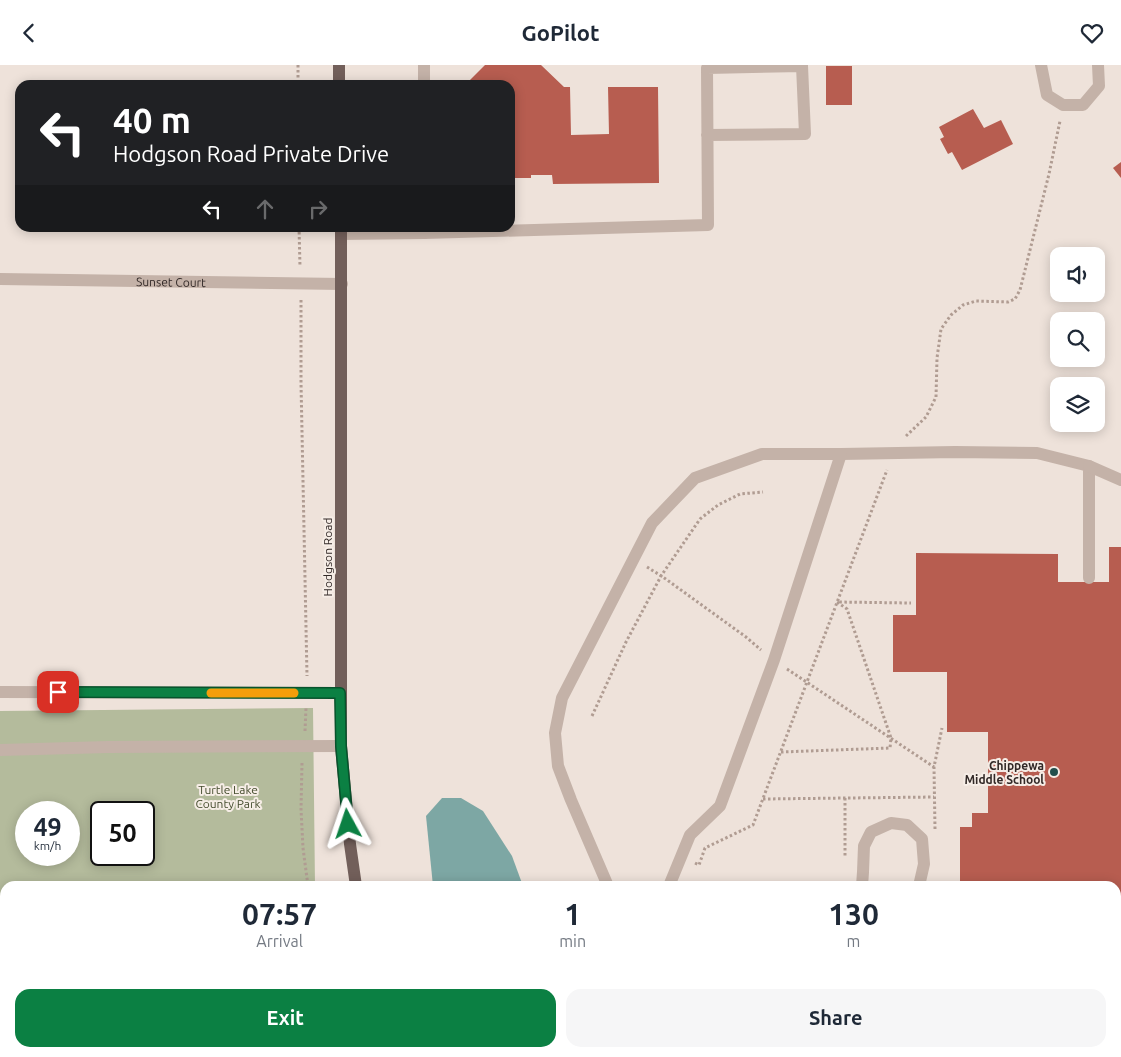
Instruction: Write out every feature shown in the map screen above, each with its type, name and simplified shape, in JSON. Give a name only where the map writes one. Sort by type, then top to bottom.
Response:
[{"type":"main road","points":[[339,65],[339,80]]},
{"type":"main road","name":"Hodgson Road","points":[[341,232],[341,746],[355,881]]},
{"type":"street","points":[[424,65],[424,80]]},
{"type":"street","points":[[1041,65],[1047,95],[1063,105],[1083,105],[1099,86],[1098,65]]},
{"type":"street","points":[[515,228],[708,225],[707,135],[707,68],[802,66],[805,134],[707,135]]},
{"type":"street","name":"Sunset Court","points":[[0,279],[342,284]]},
{"type":"street","points":[[606,881],[558,767],[555,733],[562,698],[652,523],[694,478],[762,455],[1037,453],[1089,466],[1121,480]]},
{"type":"street","points":[[671,881],[690,835],[720,806],[774,660],[842,454]]},
{"type":"street","points":[[1089,466],[1089,578]]},
{"type":"street","points":[[0,692],[340,693]]},
{"type":"street","points":[[0,750],[108,747],[341,746]]},
{"type":"street","points":[[862,881],[864,846],[871,832],[890,823],[907,825],[922,839],[924,864],[920,881]]},
{"type":"path","points":[[298,65],[298,80]]},
{"type":"path","points":[[681,858],[699,865],[705,848],[754,825],[894,453],[903,438],[926,417],[936,397],[937,358],[941,329],[951,315],[963,305],[976,301],[1008,302],[1015,299],[1020,290],[1049,174],[1063,105]]},
{"type":"path","points":[[299,232],[300,270]]},
{"type":"path","points":[[301,300],[307,676]]},
{"type":"path","points":[[592,716],[626,642],[661,576],[700,519],[718,505],[740,494],[763,492]]},
{"type":"path","points":[[837,602],[911,603]]},
{"type":"path","points":[[781,751],[890,749],[891,738],[847,609],[837,602]]},
{"type":"path","points":[[305,731],[307,700]]},
{"type":"path","points":[[935,837],[934,767],[942,728]]},
{"type":"path","points":[[302,763],[301,809],[307,881]]},
{"type":"path","points":[[763,799],[934,797]]},
{"type":"path","points":[[845,798],[845,857]]},
{"type":"green space","name":"Turtle Lake County Park","points":[[313,708],[315,881],[0,881],[0,711]]},
{"type":"water","points":[[442,798],[461,798],[483,811],[512,856],[521,881],[432,881],[426,816]]},
{"type":"building","points":[[485,65],[541,65],[564,87],[570,87],[571,135],[609,134],[608,87],[658,87],[659,183],[553,184],[552,175],[531,175],[531,178],[515,178],[515,80],[470,80]]},
{"type":"building","points":[[826,66],[852,66],[852,105],[826,105]]},
{"type":"building","points":[[973,109],[984,128],[1001,120],[1013,144],[962,170],[952,152],[948,154],[940,139],[944,137],[939,127]]},
{"type":"building","points":[[1121,162],[1121,178],[1113,168]]},
{"type":"building","name":"Chippewa Middle School","points":[[1109,547],[1121,547],[1121,881],[960,881],[960,827],[972,827],[972,813],[988,813],[988,732],[947,732],[947,672],[893,672],[893,615],[916,615],[916,553],[1058,554],[1058,582],[1109,582]]},
{"type":"slow traffic","points":[[211,693],[294,693]]},
{"type":"place","name":"Chippewa Middle School","points":[[1054,772]]},
{"type":"route","points":[[58,692],[340,693],[341,746],[348,824]]}]
